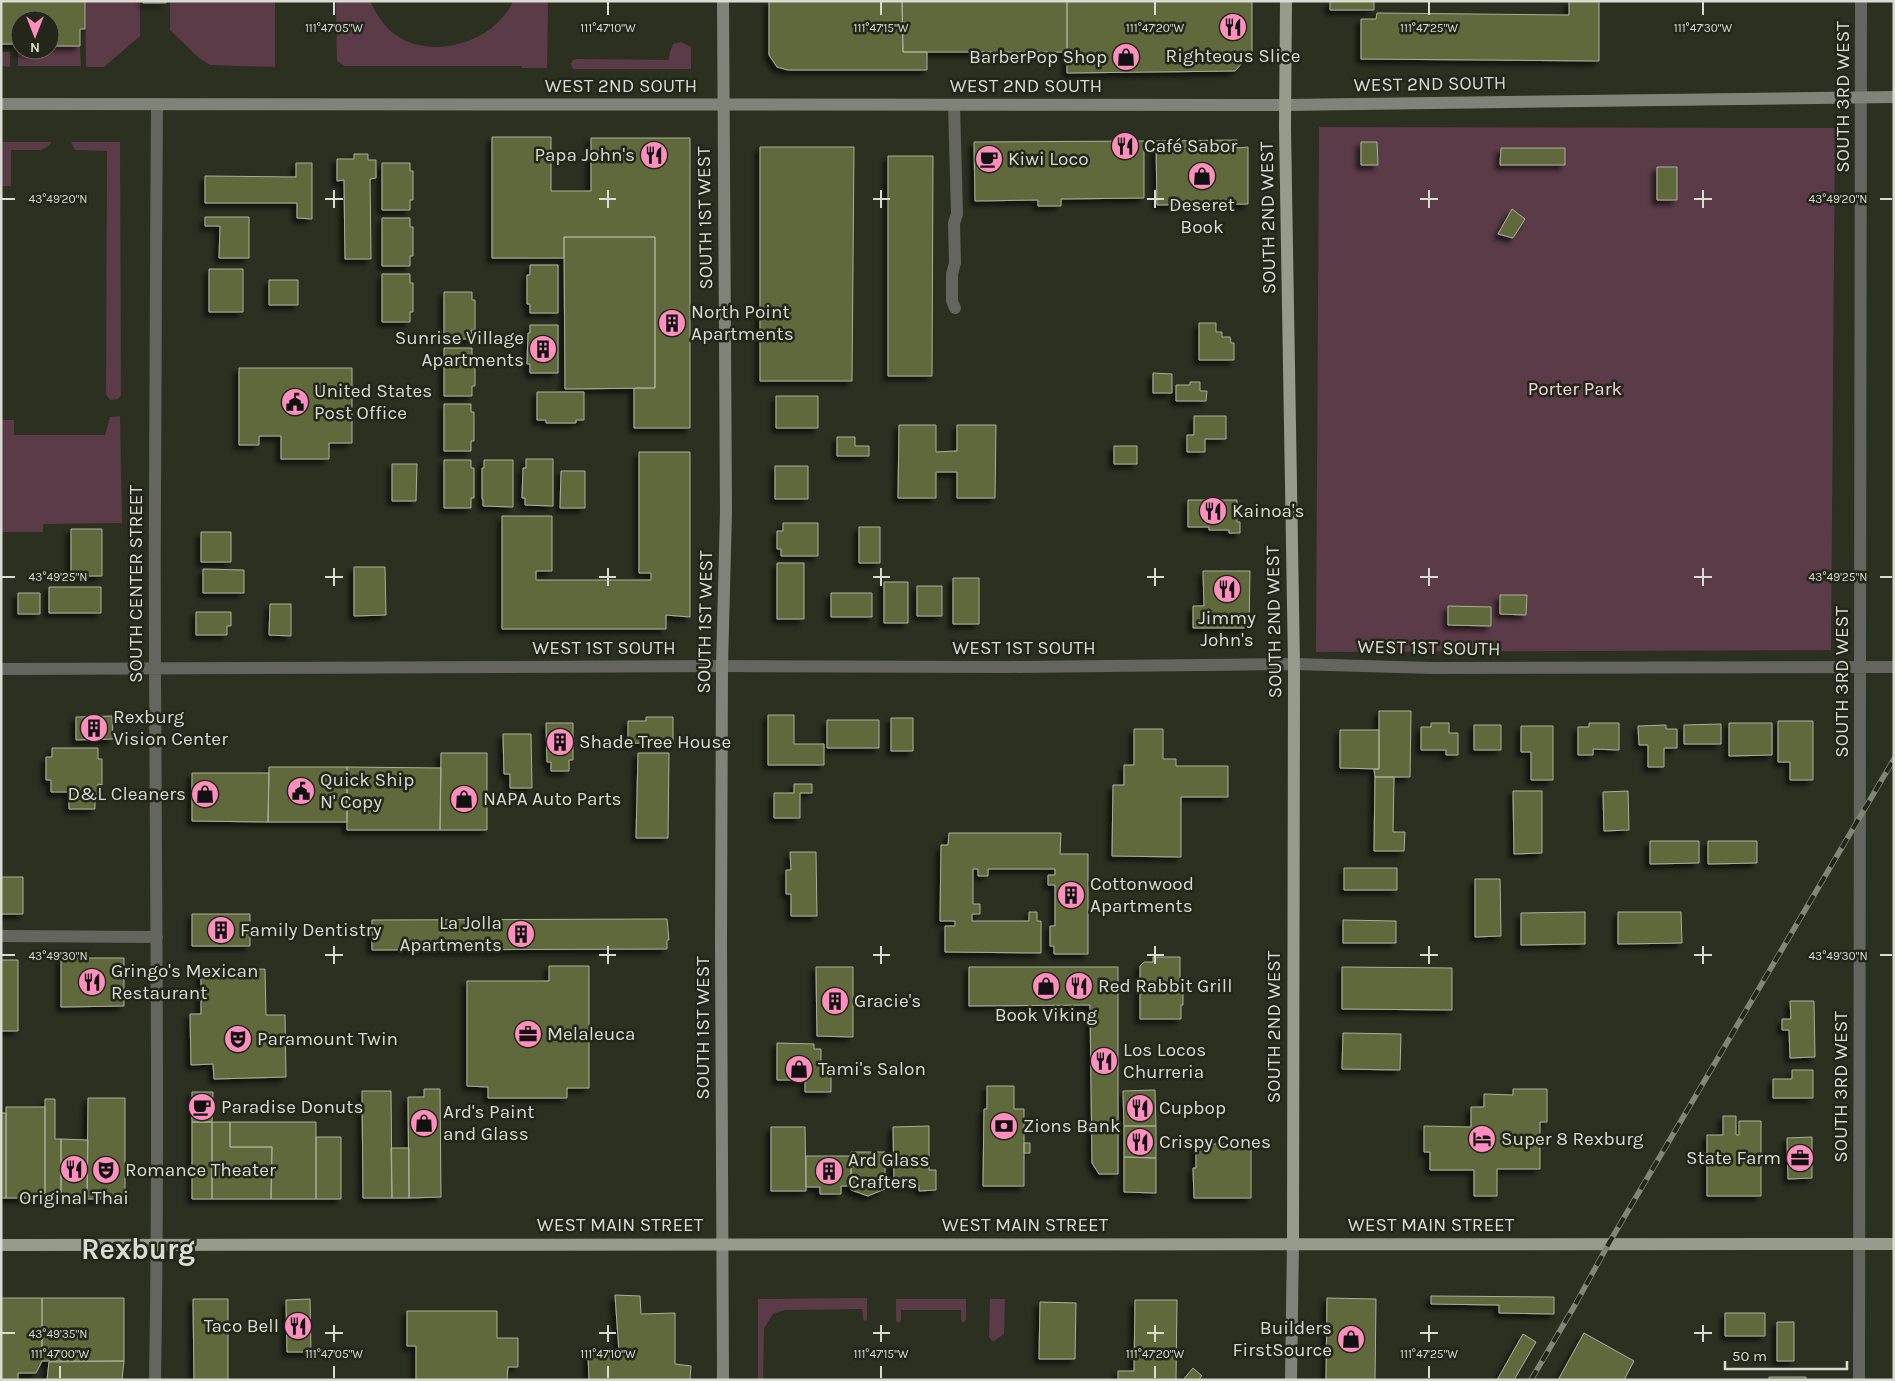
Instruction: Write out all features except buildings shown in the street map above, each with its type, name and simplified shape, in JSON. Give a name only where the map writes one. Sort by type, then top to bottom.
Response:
[{"type":"main road","name":"SOUTH 2ND WEST","points":[[1286,1],[1285,105],[1294,664],[1293,1243]]},
{"type":"main road","name":"WEST MAIN STREET","points":[[1,1245],[1894,1244]]},
{"type":"street","name":"SOUTH 1ST WEST","points":[[722,1],[726,511],[722,666],[721,943],[723,1380]]},
{"type":"street","name":"SOUTH 3RD WEST","points":[[1859,1380],[1861,1]]},
{"type":"street","name":"WEST 2ND SOUTH","points":[[1,104],[1285,105],[1894,97]]},
{"type":"street","name":"SOUTH CENTER STREET","points":[[155,1380],[158,937],[154,669],[158,104]]},
{"type":"street","points":[[954,105],[957,214],[954,223],[955,263],[952,274],[952,301],[955,308]]},
{"type":"street","name":"WEST 1ST SOUTH","points":[[1,669],[722,666],[1005,667],[1294,664],[1433,668],[1894,667]]},
{"type":"street","points":[[1,936],[158,937]]},
{"type":"street","points":[[1291,1380],[1293,1243]]},
{"type":"green space","points":[[85,1],[140,1],[140,36],[104,67],[86,67]]},
{"type":"green space","points":[[170,1],[275,1],[275,67],[210,65],[199,58],[170,30]]},
{"type":"green space","points":[[336,1],[370,1],[382,21],[394,34],[414,44],[430,47],[464,43],[479,36],[493,27],[505,15],[513,1],[548,1],[547,68],[522,68],[521,66],[345,66],[337,61]]},
{"type":"green space","points":[[681,42],[691,47],[691,69],[573,69],[571,64],[573,60],[577,59],[669,60],[673,44]]},
{"type":"green space","points":[[60,46],[80,46],[81,66],[18,66],[18,60],[60,60]]},
{"type":"green space","points":[[1,52],[10,52],[10,67],[1,66]]},
{"type":"green space","name":"Porter Park","points":[[1319,127],[1835,128],[1831,650],[1316,652]]},
{"type":"green space","points":[[1,142],[51,142],[50,145],[41,150],[11,150],[11,186],[1,186]]},
{"type":"green space","points":[[71,142],[120,142],[121,395],[118,399],[110,400],[106,394],[107,151],[75,150]]},
{"type":"green space","points":[[120,416],[122,523],[43,524],[43,532],[1,532],[1,420],[14,420],[14,435],[105,435],[110,417]]},
{"type":"green space","points":[[867,1298],[867,1319],[865,1321],[862,1309],[784,1310],[773,1314],[764,1328],[763,1380],[758,1380],[758,1299]]},
{"type":"green space","points":[[896,1299],[966,1299],[966,1320],[963,1323],[961,1320],[961,1310],[901,1310],[901,1321],[898,1323],[896,1321]]},
{"type":"green space","points":[[990,1299],[1005,1299],[1004,1334],[993,1342],[989,1337]]},
{"type":"railway","points":[[1531,1380],[1609,1243],[1894,759]]},
{"type":"place","name":"Righteous Slice","points":[[1233,27]]},
{"type":"place","name":"BarberPop Shop","points":[[1126,57]]},
{"type":"place","name":"Café Sabor","points":[[1125,146]]},
{"type":"place","name":"Papa John's","points":[[654,155]]},
{"type":"place","name":"Kiwi Loco","points":[[989,159]]},
{"type":"place","name":"Deseret Book","points":[[1202,176]]},
{"type":"place","name":"North Point Apartments","points":[[672,323]]},
{"type":"place","name":"Sunrise Village Apartments","points":[[543,349]]},
{"type":"place","name":"United States Post Office","points":[[295,402]]},
{"type":"place","name":"Kainoa's","points":[[1213,511]]},
{"type":"place","name":"Jimmy John's","points":[[1227,589]]},
{"type":"place","name":"Rexburg Vision Center","points":[[94,728]]},
{"type":"place","name":"Shade Tree House","points":[[560,742]]},
{"type":"place","name":"Quick Ship N' Copy","points":[[301,791]]},
{"type":"place","name":"D&L Cleaners","points":[[205,794]]},
{"type":"place","name":"NAPA Auto Parts","points":[[464,799]]},
{"type":"place","name":"Cottonwood Apartments","points":[[1071,895]]},
{"type":"place","name":"Family Dentistry","points":[[221,930]]},
{"type":"place","name":"La Jolla Apartments","points":[[521,934]]},
{"type":"place","name":"Gringo's Mexican Restaurant","points":[[92,982]]},
{"type":"place","name":"Book Viking","points":[[1046,986]]},
{"type":"place","name":"Red Rabbit Grill","points":[[1079,986]]},
{"type":"place","name":"Gracie's","points":[[835,1001]]},
{"type":"place","name":"Melaleuca","points":[[528,1034]]},
{"type":"place","name":"Paramount Twin","points":[[238,1039]]},
{"type":"place","name":"Los Locos Churreria","points":[[1104,1061]]},
{"type":"place","name":"Tami's Salon","points":[[799,1069]]},
{"type":"place","name":"Paradise Donuts","points":[[202,1107]]},
{"type":"place","name":"Cupbop","points":[[1140,1108]]},
{"type":"place","name":"Ard's Paint and Glass","points":[[424,1123]]},
{"type":"place","name":"Zions Bank","points":[[1004,1126]]},
{"type":"place","name":"Super 8 Rexburg","points":[[1482,1139]]},
{"type":"place","name":"Crispy Cones","points":[[1140,1142]]},
{"type":"place","name":"State Farm","points":[[1800,1158]]},
{"type":"place","name":"Original Thai","points":[[74,1169]]},
{"type":"place","name":"Romance Theater","points":[[106,1170]]},
{"type":"place","name":"Ard Glass Crafters","points":[[829,1171]]},
{"type":"place","name":"Taco Bell","points":[[298,1326]]},
{"type":"place","name":"Builders FirstSource","points":[[1351,1339]]},
{"type":"district","name":"Rexburg","points":[[138,1249]]}]
